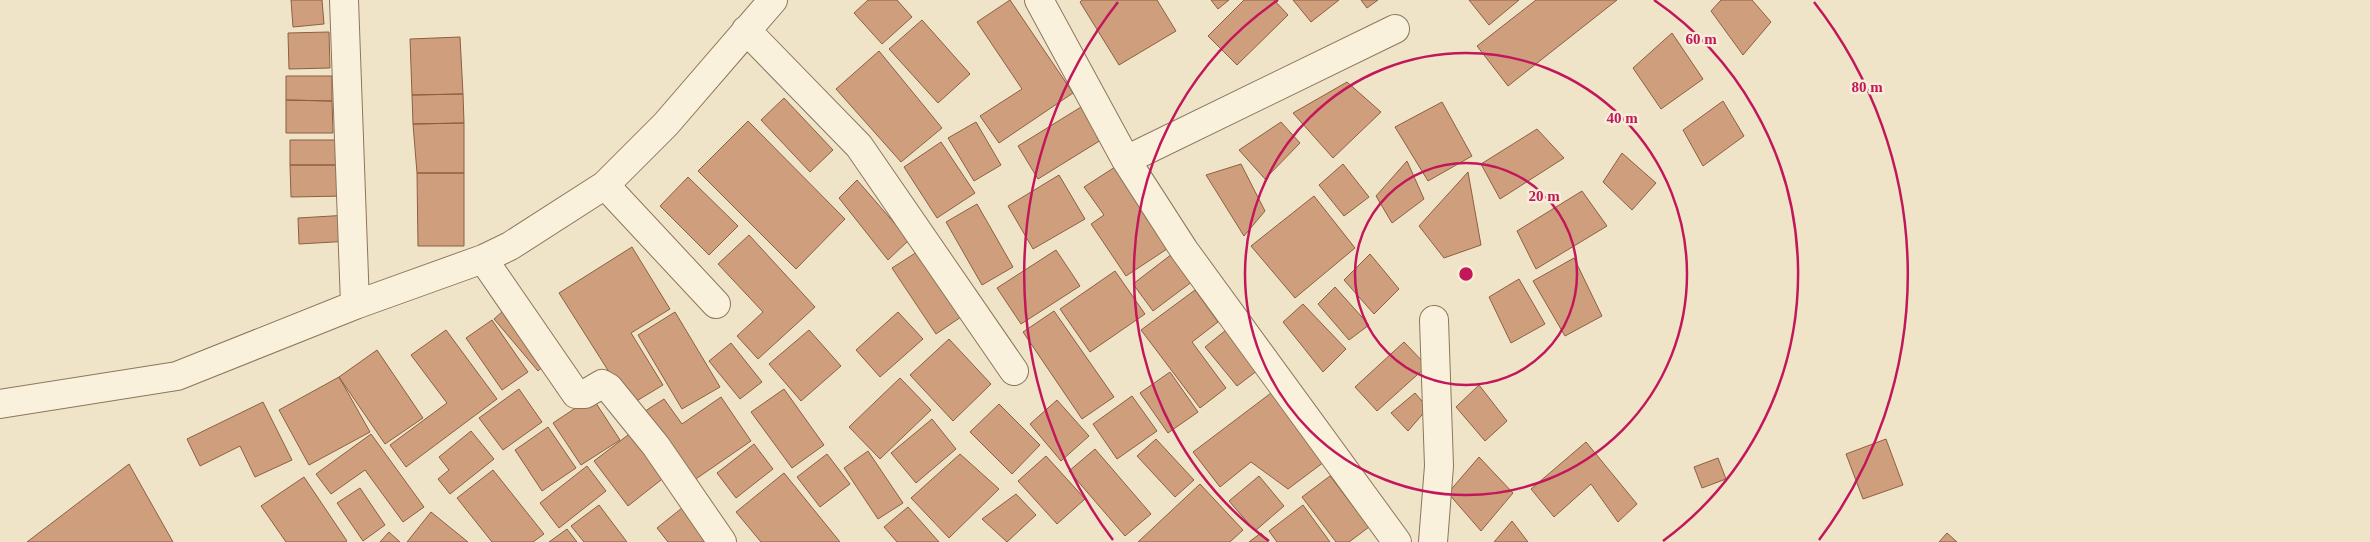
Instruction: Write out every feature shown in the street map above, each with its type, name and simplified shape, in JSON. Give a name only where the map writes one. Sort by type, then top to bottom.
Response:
[{"type":"street","points":[[344,0],[355,306]]},
{"type":"street","points":[[0,404],[178,376],[355,306],[483,260],[510,246],[605,185],[666,124],[773,0]]},
{"type":"street","points":[[1039,0],[1126,160],[1184,250],[1397,542]]},
{"type":"street","points":[[1126,160],[1396,29]]},
{"type":"street","points":[[746,30],[859,146],[1014,371]]},
{"type":"street","points":[[605,185],[716,304]]},
{"type":"street","points":[[483,260],[576,394],[585,394],[602,384],[609,388],[656,446],[722,542]]},
{"type":"street","points":[[1433,542],[1439,466],[1434,320]]},
{"type":"building","points":[[291,0],[322,0],[324,24],[293,27]]},
{"type":"building","points":[[868,0],[897,0],[912,17],[882,44],[854,13]]},
{"type":"building","points":[[1010,0],[1073,93],[999,143],[980,116],[1022,89],[977,22]]},
{"type":"building","points":[[1082,0],[1157,0],[1176,31],[1119,65],[1080,2]]},
{"type":"building","points":[[1211,0],[1229,0],[1218,9]]},
{"type":"building","points":[[1244,0],[1274,0],[1288,15],[1237,65],[1208,36]]},
{"type":"building","points":[[1293,0],[1339,0],[1311,22]]},
{"type":"building","points":[[1361,0],[1378,0],[1367,8]]},
{"type":"building","points":[[1469,0],[1519,0],[1489,25]]},
{"type":"building","points":[[1536,0],[1617,0],[1508,86],[1477,46]]},
{"type":"building","points":[[1721,0],[1752,0],[1771,22],[1743,55],[1711,11]]},
{"type":"building","points":[[922,20],[970,74],[938,103],[889,49]]},
{"type":"building","points":[[329,32],[330,68],[289,69],[288,33]]},
{"type":"building","points":[[1672,33],[1703,79],[1661,109],[1633,68]]},
{"type":"building","points":[[460,37],[463,94],[412,95],[410,39]]},
{"type":"building","points":[[879,51],[942,128],[901,162],[836,89]]},
{"type":"building","points":[[286,76],[332,76],[332,101],[286,100]]},
{"type":"building","points":[[1347,82],[1381,112],[1333,158],[1293,113]]},
{"type":"building","points":[[463,94],[464,123],[413,124],[412,95]]},
{"type":"building","points":[[784,98],[833,150],[810,172],[761,120]]},
{"type":"building","points":[[286,100],[332,101],[333,133],[286,133]]},
{"type":"building","points":[[1723,101],[1744,136],[1703,166],[1683,130]]},
{"type":"building","points":[[1442,102],[1472,156],[1428,181],[1395,127]]},
{"type":"building","points":[[1081,107],[1101,140],[1038,179],[1018,146]]},
{"type":"building","points":[[748,121],[845,219],[796,269],[698,171]]},
{"type":"building","points":[[976,122],[1001,165],[974,181],[948,138]]},
{"type":"building","points":[[1281,122],[1300,143],[1265,179],[1239,150]]},
{"type":"building","points":[[464,123],[464,173],[417,173],[413,124]]},
{"type":"building","points":[[1537,129],[1564,158],[1500,199],[1481,164]]},
{"type":"building","points":[[290,140],[344,140],[345,165],[290,165]]},
{"type":"building","points":[[941,142],[975,193],[937,218],[904,167]]},
{"type":"building","points":[[1622,153],[1656,183],[1632,210],[1603,182]]},
{"type":"building","points":[[1407,161],[1424,199],[1392,223],[1376,196]]},
{"type":"building","points":[[1241,164],[1265,211],[1244,236],[1206,175]]},
{"type":"building","points":[[1343,164],[1369,197],[1344,216],[1319,185]]},
{"type":"building","points":[[290,165],[345,165],[346,196],[291,197]]},
{"type":"building","points":[[1115,167],[1170,247],[1126,276],[1091,224],[1104,215],[1084,187]]},
{"type":"building","points":[[1468,172],[1481,245],[1444,258],[1419,226]]},
{"type":"building","points":[[417,173],[464,173],[464,246],[418,246]]},
{"type":"building","points":[[1059,175],[1085,219],[1033,249],[1008,206]]},
{"type":"building","points":[[688,177],[738,226],[709,255],[660,206]]},
{"type":"building","points":[[857,180],[909,240],[888,260],[839,198]]},
{"type":"building","points":[[1582,191],[1607,226],[1536,269],[1517,231]]},
{"type":"building","points":[[1314,196],[1355,248],[1295,298],[1251,246]]},
{"type":"building","points":[[977,204],[1013,267],[982,285],[946,222]]},
{"type":"building","points":[[349,215],[351,241],[299,244],[298,218]]},
{"type":"building","points":[[749,235],[815,307],[758,359],[737,336],[763,312],[718,264]]},
{"type":"building","points":[[632,247],[670,309],[631,333],[663,385],[630,405],[559,293]]},
{"type":"building","points":[[1056,250],[1080,286],[1021,324],[997,288]]},
{"type":"building","points":[[917,252],[961,317],[936,334],[892,268]]},
{"type":"building","points":[[1172,254],[1193,281],[1153,311],[1133,284]]},
{"type":"building","points":[[1370,254],[1399,289],[1374,314],[1344,280]]},
{"type":"building","points":[[1574,258],[1602,316],[1565,336],[1533,281]]},
{"type":"building","points":[[1115,271],[1145,314],[1090,352],[1060,309]]},
{"type":"building","points":[[1519,279],[1545,324],[1511,343],[1489,297]]},
{"type":"building","points":[[1335,287],[1369,325],[1349,340],[1318,304]]},
{"type":"building","points":[[1195,290],[1218,322],[1192,342],[1226,388],[1200,408],[1141,330]]},
{"type":"building","points":[[1303,304],[1346,349],[1323,372],[1283,322]]},
{"type":"building","points":[[503,311],[547,363],[538,371],[494,319]]},
{"type":"building","points":[[1054,311],[1114,397],[1082,419],[1023,332]]},
{"type":"building","points":[[675,312],[720,387],[682,409],[638,335]]},
{"type":"building","points":[[898,312],[923,339],[880,377],[856,350]]},
{"type":"building","points":[[492,320],[528,372],[502,390],[466,338]]},
{"type":"building","points":[[446,330],[497,399],[406,467],[390,445],[447,403],[411,355]]},
{"type":"building","points":[[809,330],[841,366],[801,401],[769,364]]},
{"type":"building","points":[[1226,330],[1258,370],[1237,386],[1205,347]]},
{"type":"building","points":[[949,339],[991,384],[953,421],[910,375]]},
{"type":"building","points":[[1404,342],[1427,366],[1377,411],[1355,387]]},
{"type":"building","points":[[731,343],[762,382],[740,399],[709,361]]},
{"type":"building","points":[[377,350],[423,418],[385,444],[339,377]]},
{"type":"building","points":[[1170,372],[1198,412],[1168,433],[1140,393]]},
{"type":"building","points":[[339,377],[370,432],[309,465],[279,410]]},
{"type":"building","points":[[900,378],[931,410],[880,459],[849,427]]},
{"type":"building","points":[[1479,385],[1507,421],[1485,441],[1456,407]]},
{"type":"building","points":[[1279,387],[1332,456],[1288,489],[1251,462],[1220,487],[1193,452]]},
{"type":"building","points":[[519,389],[542,422],[503,450],[479,418]]},
{"type":"building","points":[[784,389],[824,445],[792,468],[751,412]]},
{"type":"building","points":[[1415,393],[1428,408],[1408,431],[1391,413]]},
{"type":"building","points":[[1132,396],[1157,431],[1117,459],[1093,424]]},
{"type":"building","points":[[592,397],[620,440],[581,465],[553,423]]},
{"type":"building","points":[[721,397],[751,441],[690,483],[642,413],[664,399],[682,424]]},
{"type":"building","points":[[1057,400],[1089,436],[1061,461],[1030,424]]},
{"type":"building","points":[[263,402],[292,460],[255,477],[240,446],[200,466],[187,439]]},
{"type":"building","points":[[999,404],[1040,445],[1012,474],[970,432]]},
{"type":"building","points":[[932,419],[956,449],[916,483],[891,453]]},
{"type":"building","points":[[548,427],[576,468],[542,491],[515,450]]},
{"type":"building","points":[[471,431],[494,459],[450,494],[438,479],[449,470],[439,457]]},
{"type":"building","points":[[632,432],[666,476],[628,506],[594,461]]},
{"type":"building","points":[[371,434],[424,507],[403,522],[365,470],[331,494],[316,474]]},
{"type":"building","points":[[1156,439],[1194,480],[1175,497],[1137,456]]},
{"type":"building","points":[[1886,439],[1903,485],[1863,499],[1846,454]]},
{"type":"building","points":[[1586,442],[1637,504],[1618,522],[1591,484],[1554,517],[1531,489]]},
{"type":"building","points":[[754,444],[773,469],[736,498],[717,473]]},
{"type":"building","points":[[1095,449],[1151,514],[1125,536],[1069,471]]},
{"type":"building","points":[[868,451],[903,503],[878,519],[844,468]]},
{"type":"building","points":[[827,454],[850,484],[820,507],[797,477]]},
{"type":"building","points":[[960,454],[999,489],[949,538],[911,498]]},
{"type":"building","points":[[1046,456],[1085,499],[1057,524],[1018,481]]},
{"type":"building","points":[[1479,457],[1513,493],[1481,531],[1448,493]]},
{"type":"building","points":[[1718,458],[1726,479],[1702,488],[1694,467]]},
{"type":"building","points":[[129,464],[173,542],[27,542]]},
{"type":"building","points":[[587,466],[606,491],[559,528],[540,503]]},
{"type":"building","points":[[493,470],[544,534],[533,542],[492,542],[457,498]]},
{"type":"building","points":[[784,473],[840,542],[761,542],[736,512]]},
{"type":"building","points":[[1259,476],[1284,506],[1255,531],[1229,501]]},
{"type":"building","points":[[1330,476],[1369,527],[1349,542],[1336,542],[1302,497]]},
{"type":"building","points":[[304,477],[347,541],[286,542],[261,506]]},
{"type":"building","points":[[1200,484],[1243,530],[1230,542],[1138,542]]},
{"type":"building","points":[[360,488],[385,525],[363,541],[337,503]]},
{"type":"building","points":[[1016,494],[1036,515],[1007,542],[982,519]]},
{"type":"building","points":[[687,504],[717,542],[668,542],[657,528]]},
{"type":"building","points":[[599,505],[627,542],[584,542],[571,526]]},
{"type":"building","points":[[1303,505],[1330,542],[1277,542],[1269,531]]},
{"type":"building","points":[[908,507],[939,542],[897,542],[884,527]]},
{"type":"building","points":[[431,512],[468,542],[407,542]]},
{"type":"building","points":[[1512,521],[1528,542],[1494,542]]},
{"type":"building","points":[[567,529],[577,542],[549,542]]},
{"type":"building","points":[[389,532],[400,542],[380,542]]},
{"type":"building","points":[[1261,533],[1268,542],[1249,542]]},
{"type":"building","points":[[1947,533],[1957,542],[1939,542]]}]
